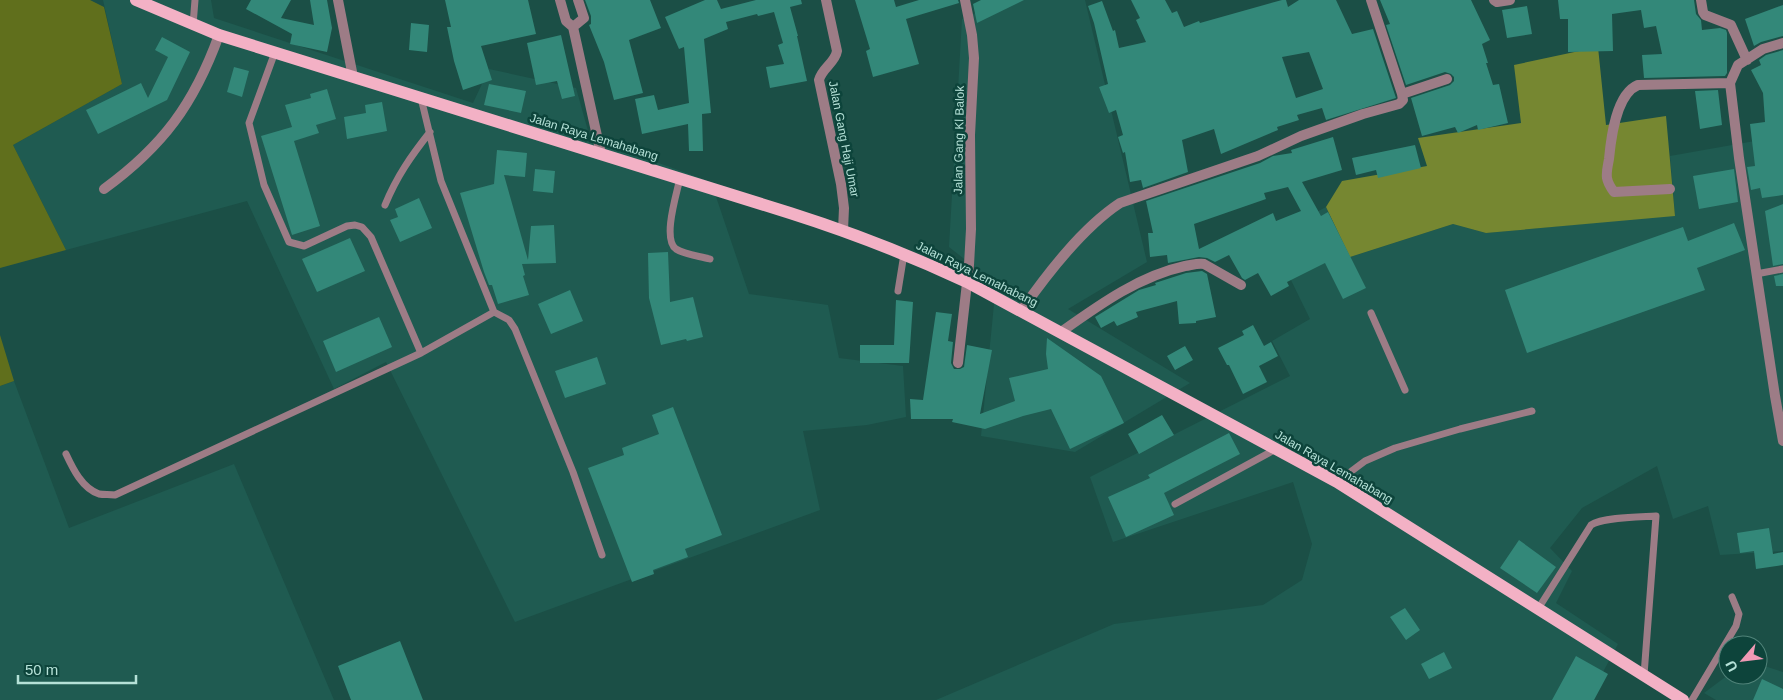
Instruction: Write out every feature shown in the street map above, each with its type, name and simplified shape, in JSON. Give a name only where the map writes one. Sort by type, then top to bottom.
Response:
[{"type":"main road","name":"Jalan Raya Lemahabang","points":[[136,0],[219,35],[843,230],[904,254],[966,282],[1337,482],[1683,700]]},
{"type":"street","points":[[338,0],[354,77]]},
{"type":"street","points":[[560,0],[566,21],[572,27],[601,154]]},
{"type":"street","points":[[572,27],[584,18],[578,0]]},
{"type":"street","name":"Jalan Gang Haji Umar","points":[[826,0],[837,51],[836,57],[821,73],[819,80],[841,184],[844,208],[843,230]]},
{"type":"street","name":"Jalan Gang Kl Balok","points":[[958,363],[971,246],[970,136],[974,58],[972,35],[965,0]]},
{"type":"street","points":[[1494,0],[1497,2],[1510,0]]},
{"type":"street","points":[[1701,0],[1705,15],[1731,25],[1747,60]]},
{"type":"street","points":[[1021,311],[1059,261],[1103,214],[1120,203],[1258,156],[1301,136],[1363,114],[1399,104],[1403,100],[1402,94],[1374,2]]},
{"type":"street","points":[[104,189],[154,148],[175,122],[193,95],[208,66],[219,35]]},
{"type":"street","points":[[1783,43],[1763,50],[1738,66],[1730,83],[1756,274],[1780,408],[1783,441]]},
{"type":"street","points":[[1402,94],[1447,79]]},
{"type":"street","points":[[1670,189],[1614,192],[1610,187],[1607,178],[1612,130],[1627,94],[1632,88],[1638,86],[1730,83]]},
{"type":"street","points":[[1061,332],[1098,306],[1147,278],[1177,268],[1200,263],[1204,264],[1241,285]]},
{"type":"lane","points":[[193,25],[195,0]]},
{"type":"lane","points":[[275,52],[249,123],[264,185],[289,242],[304,246],[347,226],[355,225],[362,227],[371,237],[421,353]]},
{"type":"lane","points":[[421,98],[441,181],[494,312],[509,320],[515,328],[574,472],[602,555]]},
{"type":"lane","points":[[386,205],[395,180],[430,132]]},
{"type":"lane","points":[[680,178],[670,229],[670,239],[673,246],[678,250],[710,259]]},
{"type":"lane","points":[[898,291],[904,254]]},
{"type":"lane","points":[[1756,274],[1783,269]]},
{"type":"lane","points":[[66,454],[76,474],[87,487],[99,494],[116,495],[421,353],[494,312]]},
{"type":"lane","points":[[1371,313],[1405,390]]},
{"type":"lane","points":[[1337,482],[1365,461],[1394,448],[1532,411]]},
{"type":"lane","points":[[1175,504],[1277,449]]},
{"type":"lane","points":[[1538,609],[1591,525],[1613,520],[1656,516],[1644,675]]},
{"type":"lane","points":[[1692,700],[1736,626],[1739,614],[1732,597]]},
{"type":"shaded area","points":[[103,0],[211,0],[214,18],[473,103],[489,69],[576,88],[590,138],[711,182],[749,294],[828,305],[839,358],[903,366],[906,417],[867,425],[803,431],[820,510],[515,622],[386,362],[334,389],[247,201],[66,250],[13,145],[122,84]]},
{"type":"shaded area","points":[[1004,0],[1085,0],[1147,262],[1068,309],[1190,383],[1075,452],[981,436],[996,284],[949,247],[962,19]]},
{"type":"shaded area","points":[[1783,136],[1783,551],[1720,555],[1708,506],[1673,519],[1657,466],[1582,508],[1550,548],[1572,571],[1556,603],[1618,644],[1588,700],[936,700],[1114,624],[1263,605],[1302,580],[1312,544],[1293,482],[1113,542],[1090,477],[1290,376],[1272,341],[1310,319],[1270,237],[1326,207],[1350,257],[1453,224],[1486,233],[1675,215],[1670,156]]},
{"type":"shaded area","points":[[14,381],[69,528],[234,464],[334,700],[0,700],[0,386]]},
{"type":"shaded area","points":[[1768,667],[1783,672],[1783,700],[1716,700],[1704,693],[1718,682],[1718,685],[1768,685]]},
{"type":"green space","points":[[0,0],[90,0],[104,7],[122,84],[13,145],[66,250],[0,268]]},
{"type":"green space","points":[[1598,47],[1606,125],[1666,116],[1675,216],[1486,233],[1453,224],[1350,257],[1326,207],[1342,181],[1427,166],[1418,138],[1521,123],[1514,65]]},
{"type":"green space","points":[[0,335],[14,381],[0,386]]},
{"type":"building","points":[[251,0],[291,0],[281,18],[314,25],[310,0],[327,0],[332,28],[327,52],[290,44],[292,34],[246,9]]},
{"type":"building","points":[[445,0],[528,0],[536,34],[481,46],[492,80],[463,90],[454,61],[447,27],[451,27]]},
{"type":"building","points":[[585,0],[650,0],[661,28],[629,40],[643,93],[614,100],[604,62],[589,25],[591,24],[591,16]]},
{"type":"building","points":[[705,0],[717,0],[721,9],[756,0],[801,0],[802,4],[790,7],[807,81],[770,88],[766,67],[784,64],[778,45],[783,43],[774,12],[758,16],[757,14],[726,22],[728,29],[704,39],[711,113],[702,114],[703,151],[689,151],[688,124],[642,134],[635,99],[654,95],[658,110],[689,103],[684,47],[679,49],[665,17]]},
{"type":"building","points":[[855,0],[894,0],[896,7],[919,0],[958,0],[959,3],[906,19],[919,64],[873,77],[866,51],[870,49]]},
{"type":"building","points":[[981,0],[1024,0],[977,23],[973,4]]},
{"type":"building","points":[[1131,0],[1165,0],[1172,13],[1177,11],[1184,27],[1199,21],[1200,23],[1282,0],[1286,0],[1288,7],[1299,0],[1336,0],[1352,34],[1373,29],[1396,98],[1326,120],[1322,108],[1297,115],[1299,120],[1277,127],[1278,130],[1221,154],[1214,129],[1182,140],[1188,172],[1143,188],[1141,180],[1130,182],[1125,152],[1123,153],[1118,137],[1123,135],[1116,110],[1109,113],[1099,87],[1108,84],[1094,23],[1088,6],[1102,1],[1113,31],[1115,30],[1119,48],[1146,42],[1136,20],[1140,18]],"holes":[[[1309,52],[1323,89],[1296,98],[1282,57]]]},
{"type":"building","points":[[1380,0],[1471,0],[1490,40],[1482,44],[1488,63],[1486,63],[1493,85],[1499,84],[1508,123],[1478,130],[1477,125],[1458,133],[1455,127],[1422,136],[1411,98],[1450,85],[1454,81],[1454,77],[1445,72],[1406,85],[1386,25],[1390,24]]},
{"type":"building","points":[[1558,0],[1694,0],[1696,14],[1701,20],[1702,30],[1720,28],[1726,30],[1727,73],[1725,76],[1644,78],[1642,55],[1662,54],[1656,26],[1644,28],[1641,10],[1612,14],[1613,51],[1568,52],[1568,19],[1560,19]]},
{"type":"building","points":[[1783,5],[1783,36],[1754,46],[1745,19]]},
{"type":"building","points":[[1527,6],[1532,34],[1507,38],[1502,10]]},
{"type":"building","points":[[411,23],[429,25],[427,52],[409,50]]},
{"type":"building","points":[[561,35],[575,96],[562,99],[557,81],[536,85],[527,43]]},
{"type":"building","points":[[162,37],[190,52],[167,100],[98,134],[86,110],[141,83],[148,98],[168,57],[155,50]]},
{"type":"building","points":[[1783,50],[1783,195],[1762,198],[1760,188],[1751,190],[1747,167],[1755,166],[1750,124],[1765,122],[1763,93],[1751,70],[1761,65],[1759,60],[1766,55]]},
{"type":"building","points":[[234,67],[249,71],[242,97],[227,92]]},
{"type":"building","points":[[489,84],[526,91],[521,113],[484,105]]},
{"type":"building","points":[[327,89],[336,119],[316,125],[319,133],[294,141],[320,226],[292,235],[261,136],[292,127],[285,105],[311,98],[310,94]]},
{"type":"building","points":[[1718,90],[1722,125],[1700,129],[1695,91]]},
{"type":"building","points":[[382,102],[387,131],[347,139],[344,117],[366,113],[365,105]]},
{"type":"building","points":[[1333,137],[1342,170],[1302,182],[1321,216],[1328,212],[1366,288],[1343,299],[1325,263],[1287,282],[1289,286],[1271,296],[1258,273],[1245,280],[1242,278],[1229,255],[1215,262],[1199,257],[1168,263],[1167,255],[1150,257],[1148,233],[1153,233],[1146,201],[1260,163],[1273,156],[1292,153],[1291,150]],"holes":[[[1288,187],[1301,211],[1276,221],[1273,213],[1199,249],[1194,224],[1266,199],[1264,193]]]},
{"type":"building","points":[[1415,145],[1421,168],[1378,178],[1376,170],[1356,175],[1352,158]]},
{"type":"building","points":[[497,150],[527,153],[525,177],[504,175],[528,260],[531,226],[554,225],[556,263],[522,264],[525,275],[523,276],[529,295],[498,304],[492,285],[489,285],[484,272],[460,193],[494,184]]},
{"type":"building","points":[[535,169],[555,171],[553,193],[533,191]]},
{"type":"building","points":[[1734,169],[1738,202],[1699,209],[1693,176]]},
{"type":"building","points":[[419,198],[432,228],[400,242],[390,220],[398,217],[395,209]]},
{"type":"building","points":[[1783,204],[1783,264],[1773,266],[1765,211]]},
{"type":"building","points":[[1734,223],[1745,250],[1697,268],[1705,290],[1527,353],[1505,290],[1683,227],[1688,241]]},
{"type":"building","points":[[350,238],[365,271],[317,292],[302,259]]},
{"type":"building","points":[[668,252],[670,302],[693,297],[703,337],[661,345],[649,298],[648,253]]},
{"type":"building","points":[[1202,271],[1207,274],[1216,317],[1196,321],[1196,323],[1179,324],[1177,301],[1136,312],[1138,317],[1117,326],[1114,321],[1101,328],[1095,317],[1139,290],[1156,285],[1155,283],[1186,273]]},
{"type":"building","points":[[1783,274],[1783,286],[1776,286],[1774,276]]},
{"type":"building","points":[[570,290],[583,321],[551,334],[538,304]]},
{"type":"building","points":[[896,300],[913,302],[909,363],[860,363],[860,345],[894,345]]},
{"type":"building","points":[[936,312],[952,314],[948,341],[953,342],[951,363],[954,369],[964,367],[967,345],[992,350],[980,414],[1015,401],[1009,378],[1048,369],[1046,354],[1047,338],[1101,376],[1124,423],[1070,449],[1051,409],[985,429],[952,422],[953,419],[911,419],[910,399],[923,400]]},
{"type":"building","points":[[379,317],[392,347],[336,372],[323,341]]},
{"type":"building","points":[[1253,325],[1264,346],[1271,342],[1278,356],[1259,366],[1267,382],[1243,394],[1229,365],[1227,365],[1218,348],[1244,335],[1242,331]]},
{"type":"building","points":[[1185,346],[1193,360],[1175,370],[1167,356]]},
{"type":"building","points":[[597,357],[606,384],[565,398],[555,371]]},
{"type":"building","points":[[673,407],[722,535],[685,549],[688,557],[653,570],[654,574],[632,582],[588,468],[624,455],[622,448],[659,434],[652,415]]},
{"type":"building","points":[[1162,415],[1174,435],[1139,454],[1128,434]]},
{"type":"building","points":[[1229,433],[1240,454],[1164,493],[1174,515],[1126,537],[1108,497],[1150,478],[1148,475]]},
{"type":"building","points":[[1769,528],[1773,554],[1783,552],[1783,565],[1756,569],[1754,551],[1740,553],[1737,533]]},
{"type":"building","points":[[1519,540],[1556,567],[1537,593],[1500,568]]},
{"type":"building","points":[[1405,608],[1420,630],[1406,640],[1390,617]]},
{"type":"building","points":[[400,641],[423,700],[351,700],[338,666]]},
{"type":"building","points":[[1444,652],[1452,668],[1429,679],[1421,664]]},
{"type":"building","points":[[1576,656],[1608,674],[1594,700],[1552,700]]},
{"type":"building","points":[[1768,682],[1783,689],[1783,700],[1753,700],[1759,685],[1768,685]]}]
